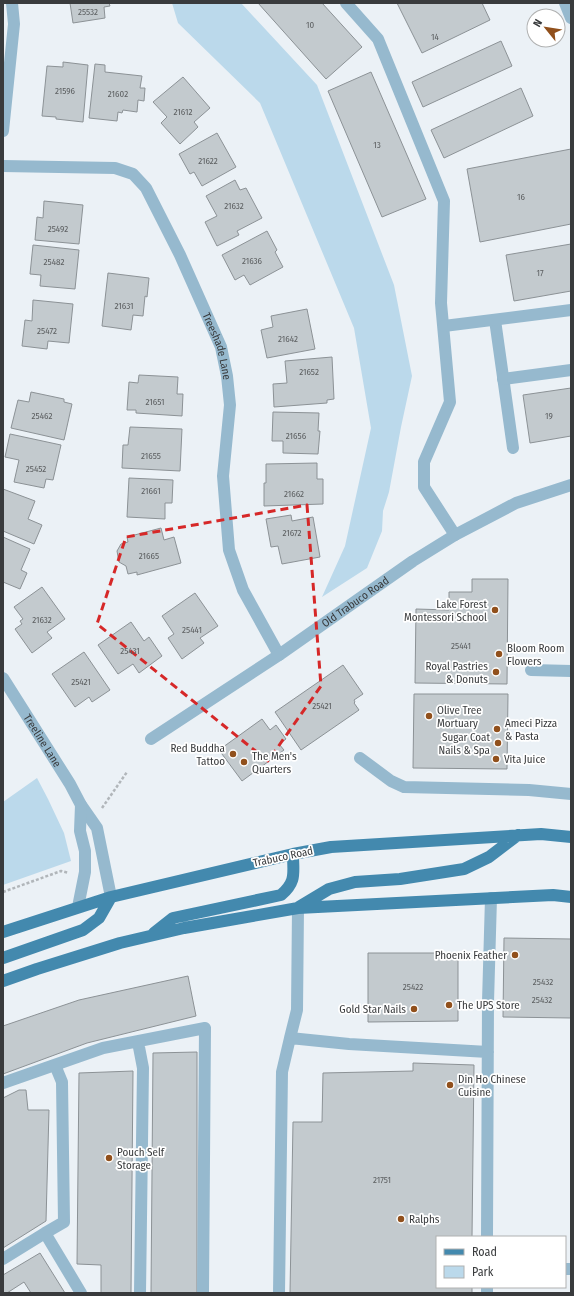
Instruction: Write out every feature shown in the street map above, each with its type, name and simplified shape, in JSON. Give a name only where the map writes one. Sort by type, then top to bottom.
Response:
[{"type":"main road","name":"Trabuco Road","points":[[3,932],[111,897],[293,854],[331,847],[541,834],[571,837]]},
{"type":"main road","points":[[298,908],[329,889],[355,882],[400,879],[464,869],[489,858],[518,835]]},
{"type":"main road","points":[[152,935],[173,918],[281,895],[290,887],[293,879],[293,854]]},
{"type":"main road","points":[[3,981],[37,968],[152,935],[298,908],[553,895],[571,897]]},
{"type":"main road","points":[[3,958],[83,930],[98,918],[111,897]]},
{"type":"street","points":[[3,131],[14,24],[12,3]]},
{"type":"street","points":[[346,3],[378,39],[444,201],[441,303],[450,402],[424,462],[424,486],[455,535]]},
{"type":"street","points":[[565,3],[571,18]]},
{"type":"street","name":"Treeshade Lane","points":[[3,166],[115,168],[132,174],[146,188],[180,255],[221,347],[227,376],[230,405],[223,476],[230,550],[243,590],[279,655]]},
{"type":"street","points":[[444,326],[571,310]]},
{"type":"street","points":[[494,320],[514,448]]},
{"type":"street","points":[[503,379],[571,370]]},
{"type":"street","name":"Old Trabuco Road","points":[[151,739],[279,655],[413,561],[455,535],[516,503],[571,485]]},
{"type":"street","points":[[531,670],[571,672]]},
{"type":"street","name":"Treeline Lane","points":[[3,678],[70,784],[80,805],[97,828],[111,897]]},
{"type":"street","points":[[360,758],[391,781],[404,787],[529,790],[571,794]]},
{"type":"street","name":"Treeline Lane","points":[[78,907],[85,872],[85,852],[80,831],[80,805]]},
{"type":"street","points":[[487,1236],[491,898]]},
{"type":"street","points":[[279,1293],[282,1072],[297,1010],[298,908]]},
{"type":"street","points":[[3,1083],[103,1048],[205,1028],[203,1293]]},
{"type":"street","points":[[290,1038],[349,1044],[488,1052]]},
{"type":"street","points":[[138,1042],[143,1068],[140,1293]]},
{"type":"street","points":[[3,1259],[64,1222],[62,1082],[56,1065]]},
{"type":"street","points":[[45,1233],[81,1293]]},
{"type":"path","points":[[102,808],[127,772]]},
{"type":"path","points":[[3,892],[61,871],[74,874]]},
{"type":"highlighted area","points":[[307,505],[321,686],[268,761],[97,624],[126,537]]},
{"type":"green space","points":[[172,3],[241,3],[317,85],[394,285],[412,376],[389,492],[383,511],[382,531],[367,568],[322,597],[345,546],[371,428],[354,328],[260,103],[178,23]]},
{"type":"green space","points":[[37,778],[64,833],[71,861],[3,885],[3,802]]},
{"type":"building","points":[[70,3],[109,3],[110,6],[104,7],[105,18],[73,23]]},
{"type":"building","points":[[258,3],[322,3],[362,47],[326,79]]},
{"type":"building","points":[[397,3],[482,3],[490,20],[422,53]]},
{"type":"building","points":[[501,41],[512,66],[423,107],[412,82]]},
{"type":"building","points":[[63,62],[88,65],[83,122],[42,116],[47,66],[63,67]]},
{"type":"building","points":[[95,64],[105,65],[105,72],[142,76],[140,88],[145,88],[144,101],[138,100],[137,112],[123,110],[122,113],[118,112],[117,121],[89,118]]},
{"type":"building","points":[[371,72],[426,199],[382,217],[328,91]]},
{"type":"building","points":[[183,77],[210,108],[194,122],[198,127],[180,144],[161,123],[167,117],[153,102]]},
{"type":"building","points":[[521,88],[533,116],[444,158],[431,130]]},
{"type":"building","points":[[217,133],[236,167],[202,186],[194,172],[190,174],[179,154]]},
{"type":"building","points":[[571,149],[571,224],[480,242],[467,169]]},
{"type":"building","points":[[235,180],[240,190],[246,188],[262,218],[237,231],[239,235],[217,246],[205,222],[217,216],[206,196]]},
{"type":"building","points":[[44,201],[83,205],[79,244],[35,240],[37,217],[43,218]]},
{"type":"building","points":[[267,231],[277,250],[275,252],[283,267],[250,285],[244,275],[235,280],[222,255]]},
{"type":"building","points":[[571,244],[571,291],[514,301],[506,255]]},
{"type":"building","points":[[33,245],[79,250],[75,289],[40,286],[41,275],[30,274]]},
{"type":"building","points":[[108,273],[149,278],[143,316],[133,315],[131,330],[102,326]]},
{"type":"building","points":[[33,300],[73,304],[69,343],[48,341],[47,349],[22,346],[25,320],[32,321]]},
{"type":"building","points":[[307,309],[315,349],[267,358],[261,330],[273,327],[271,316]]},
{"type":"building","points":[[332,357],[334,399],[327,400],[327,403],[274,407],[273,384],[287,383],[285,361]]},
{"type":"building","points":[[139,375],[178,377],[177,394],[183,394],[182,416],[136,413],[136,410],[127,410],[129,382],[138,383]]},
{"type":"building","points":[[571,388],[571,436],[530,443],[523,395]]},
{"type":"building","points":[[31,392],[64,399],[64,402],[72,404],[64,440],[11,428],[18,400],[29,402]]},
{"type":"building","points":[[273,412],[319,413],[318,431],[320,431],[318,454],[283,453],[283,441],[272,441]]},
{"type":"building","points":[[130,427],[182,429],[180,471],[122,468],[123,445],[128,445]]},
{"type":"building","points":[[10,434],[61,445],[53,480],[46,479],[44,488],[14,482],[19,460],[5,457]]},
{"type":"building","points":[[317,463],[317,479],[323,479],[323,504],[264,506],[266,464]]},
{"type":"building","points":[[129,478],[173,480],[172,503],[165,503],[165,519],[127,517]]},
{"type":"building","points":[[3,489],[35,501],[28,519],[42,525],[34,544],[3,531]]},
{"type":"building","points":[[291,515],[292,521],[313,517],[320,557],[282,564],[278,546],[271,547],[266,519]]},
{"type":"building","points":[[161,528],[164,540],[174,537],[181,563],[137,575],[137,572],[128,574],[126,566],[119,562],[117,551],[121,544],[128,542],[127,537]]},
{"type":"building","points":[[3,537],[30,549],[21,570],[27,573],[20,589],[3,582]]},
{"type":"building","points":[[472,579],[508,579],[507,684],[415,683],[416,609],[449,610],[449,592],[472,592]]},
{"type":"building","points":[[42,587],[65,619],[47,632],[52,638],[32,653],[15,629],[22,624],[20,621],[23,619],[14,607]]},
{"type":"building","points":[[195,593],[218,626],[200,638],[204,643],[182,659],[168,638],[174,634],[162,616]]},
{"type":"building","points":[[131,622],[144,641],[149,637],[162,656],[139,673],[133,664],[118,674],[98,645]]},
{"type":"building","points":[[84,652],[110,690],[92,702],[89,697],[75,707],[52,674]]},
{"type":"building","points":[[343,665],[363,694],[354,700],[354,703],[359,710],[301,750],[275,712]]},
{"type":"building","points":[[414,694],[508,694],[507,769],[413,768]]},
{"type":"building","points":[[262,719],[270,730],[276,725],[286,739],[279,744],[284,750],[242,781],[219,750]]},
{"type":"building","points":[[504,938],[571,939],[571,1018],[503,1017]]},
{"type":"building","points":[[368,953],[458,953],[458,1021],[368,1022]]},
{"type":"building","points":[[188,976],[196,1016],[87,1043],[3,1074],[3,1026],[79,1000]]},
{"type":"building","points":[[197,1052],[197,1293],[151,1293],[153,1053]]},
{"type":"building","points":[[413,1063],[474,1065],[472,1236],[436,1236],[436,1288],[472,1288],[472,1293],[290,1293],[293,1122],[322,1122],[323,1073],[413,1071]]},
{"type":"building","points":[[133,1071],[131,1293],[101,1293],[101,1265],[77,1264],[79,1073]]},
{"type":"building","points":[[19,1090],[26,1090],[28,1110],[49,1110],[46,1221],[3,1248],[3,1098]]},
{"type":"building","points":[[40,1253],[65,1293],[31,1293],[24,1282],[7,1293],[3,1293],[3,1275]]},
{"type":"place","name":"Lake Forest Montessori School","points":[[495,610]]},
{"type":"place","name":"Bloom Room Flowers","points":[[499,654]]},
{"type":"place","name":"Royal Pastries & Donuts","points":[[496,672]]},
{"type":"place","name":"Olive Tree Mortuary","points":[[429,716]]},
{"type":"place","name":"Ameci Pizza & Pasta","points":[[497,729]]},
{"type":"place","name":"Sugar Coat Nails & Spa","points":[[498,743]]},
{"type":"place","name":"Red Buddha Tattoo","points":[[233,754]]},
{"type":"place","name":"Vita Juice","points":[[496,759]]},
{"type":"place","name":"The Men's Quarters","points":[[244,762]]},
{"type":"place","name":"Phoenix Feather","points":[[515,955]]},
{"type":"place","name":"The UPS Store","points":[[449,1005]]},
{"type":"place","name":"Gold Star Nails","points":[[414,1009]]},
{"type":"place","name":"Din Ho Chinese Cuisine","points":[[450,1085]]},
{"type":"place","name":"Pouch Self Storage","points":[[109,1158]]},
{"type":"place","name":"Ralphs","points":[[401,1219]]}]
